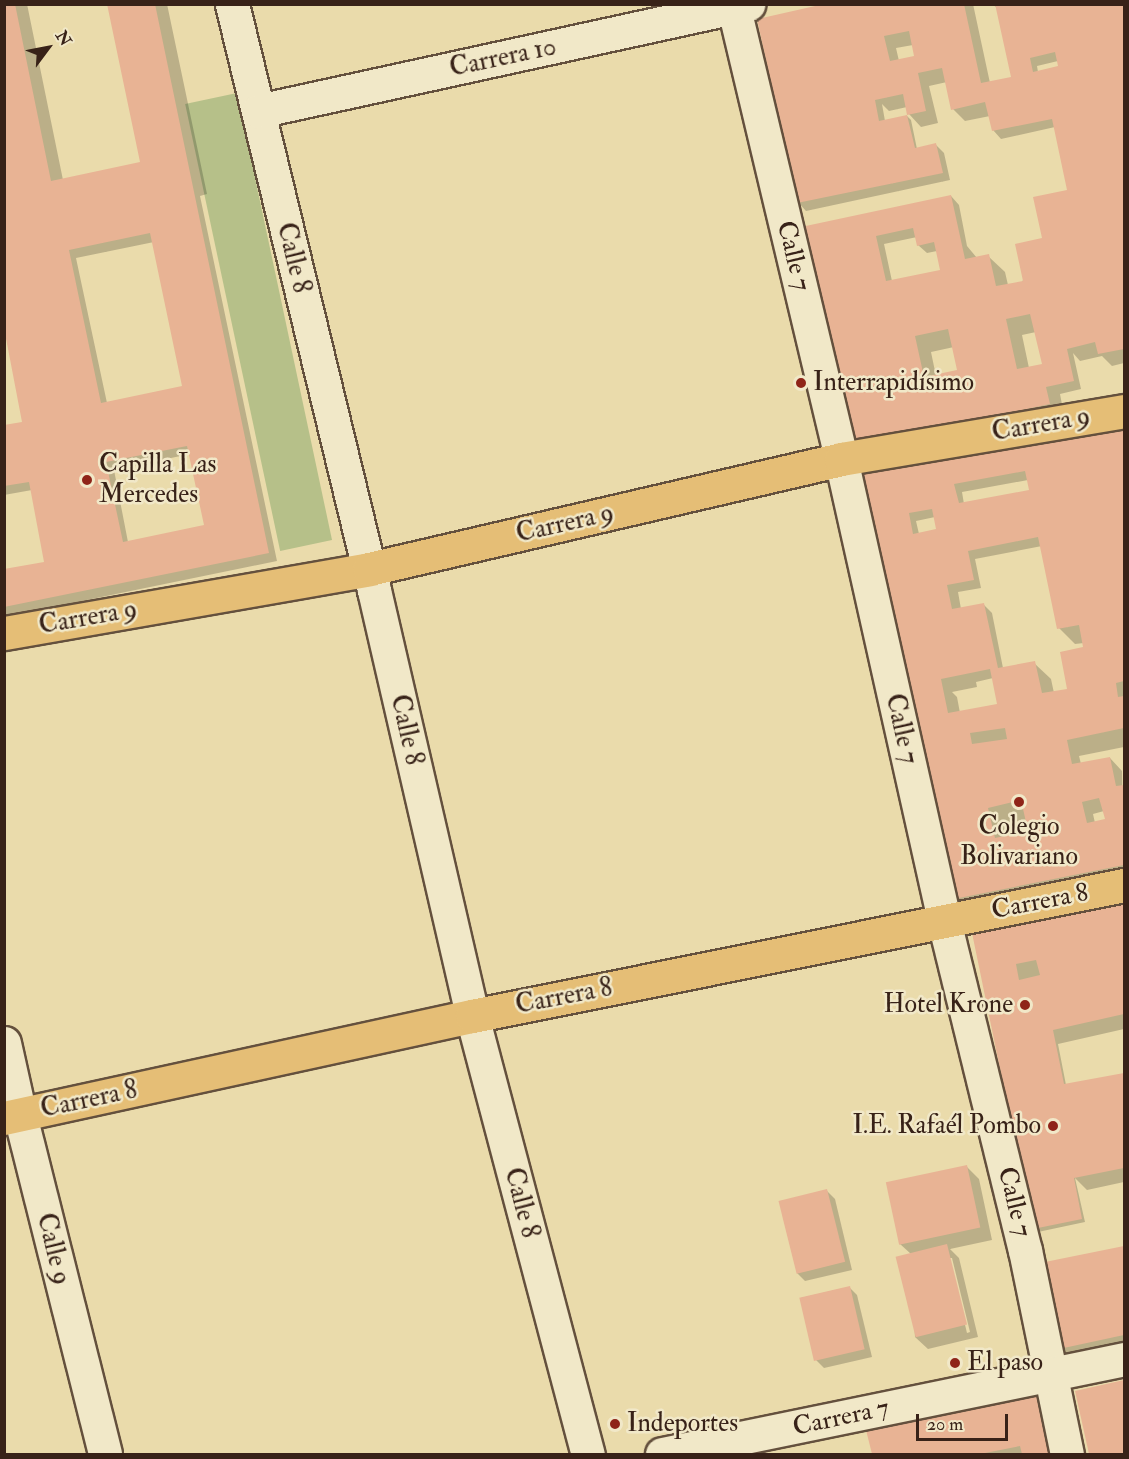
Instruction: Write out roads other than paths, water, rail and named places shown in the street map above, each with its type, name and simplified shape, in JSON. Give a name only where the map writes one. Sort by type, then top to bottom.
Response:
[{"type":"main road","name":"Carrera 9","points":[[4,633],[369,569],[841,459],[1125,411]]},
{"type":"main road","name":"Carrera 8","points":[[12,1117],[472,1016],[1125,885]]},
{"type":"street","name":"Calle 8","points":[[232,4],[369,569],[472,1016],[588,1455]]},
{"type":"street","name":"Carrera 10","points":[[258,111],[739,5]]},
{"type":"street","name":"Calle 7","points":[[739,5],[944,921],[1025,1250],[1067,1455]]},
{"type":"street","name":"Calle 9","points":[[4,1043],[12,1117],[105,1455]]},
{"type":"street","name":"Carrera 7","points":[[662,1455],[1125,1359]]},
{"type":"place","name":"Interrapidísimo","points":[[801,383]]},
{"type":"place","name":"Capilla Las Mercedes","points":[[87,480]]},
{"type":"place","name":"Colegio Bolivariano","points":[[1019,802]]},
{"type":"place","name":"Hotel Krone","points":[[1025,1005]]},
{"type":"place","name":"I.E. Rafaél Pombo","points":[[1053,1126]]},
{"type":"place","name":"El paso","points":[[955,1363]]},
{"type":"place","name":"Indeportes","points":[[615,1424]]}]
